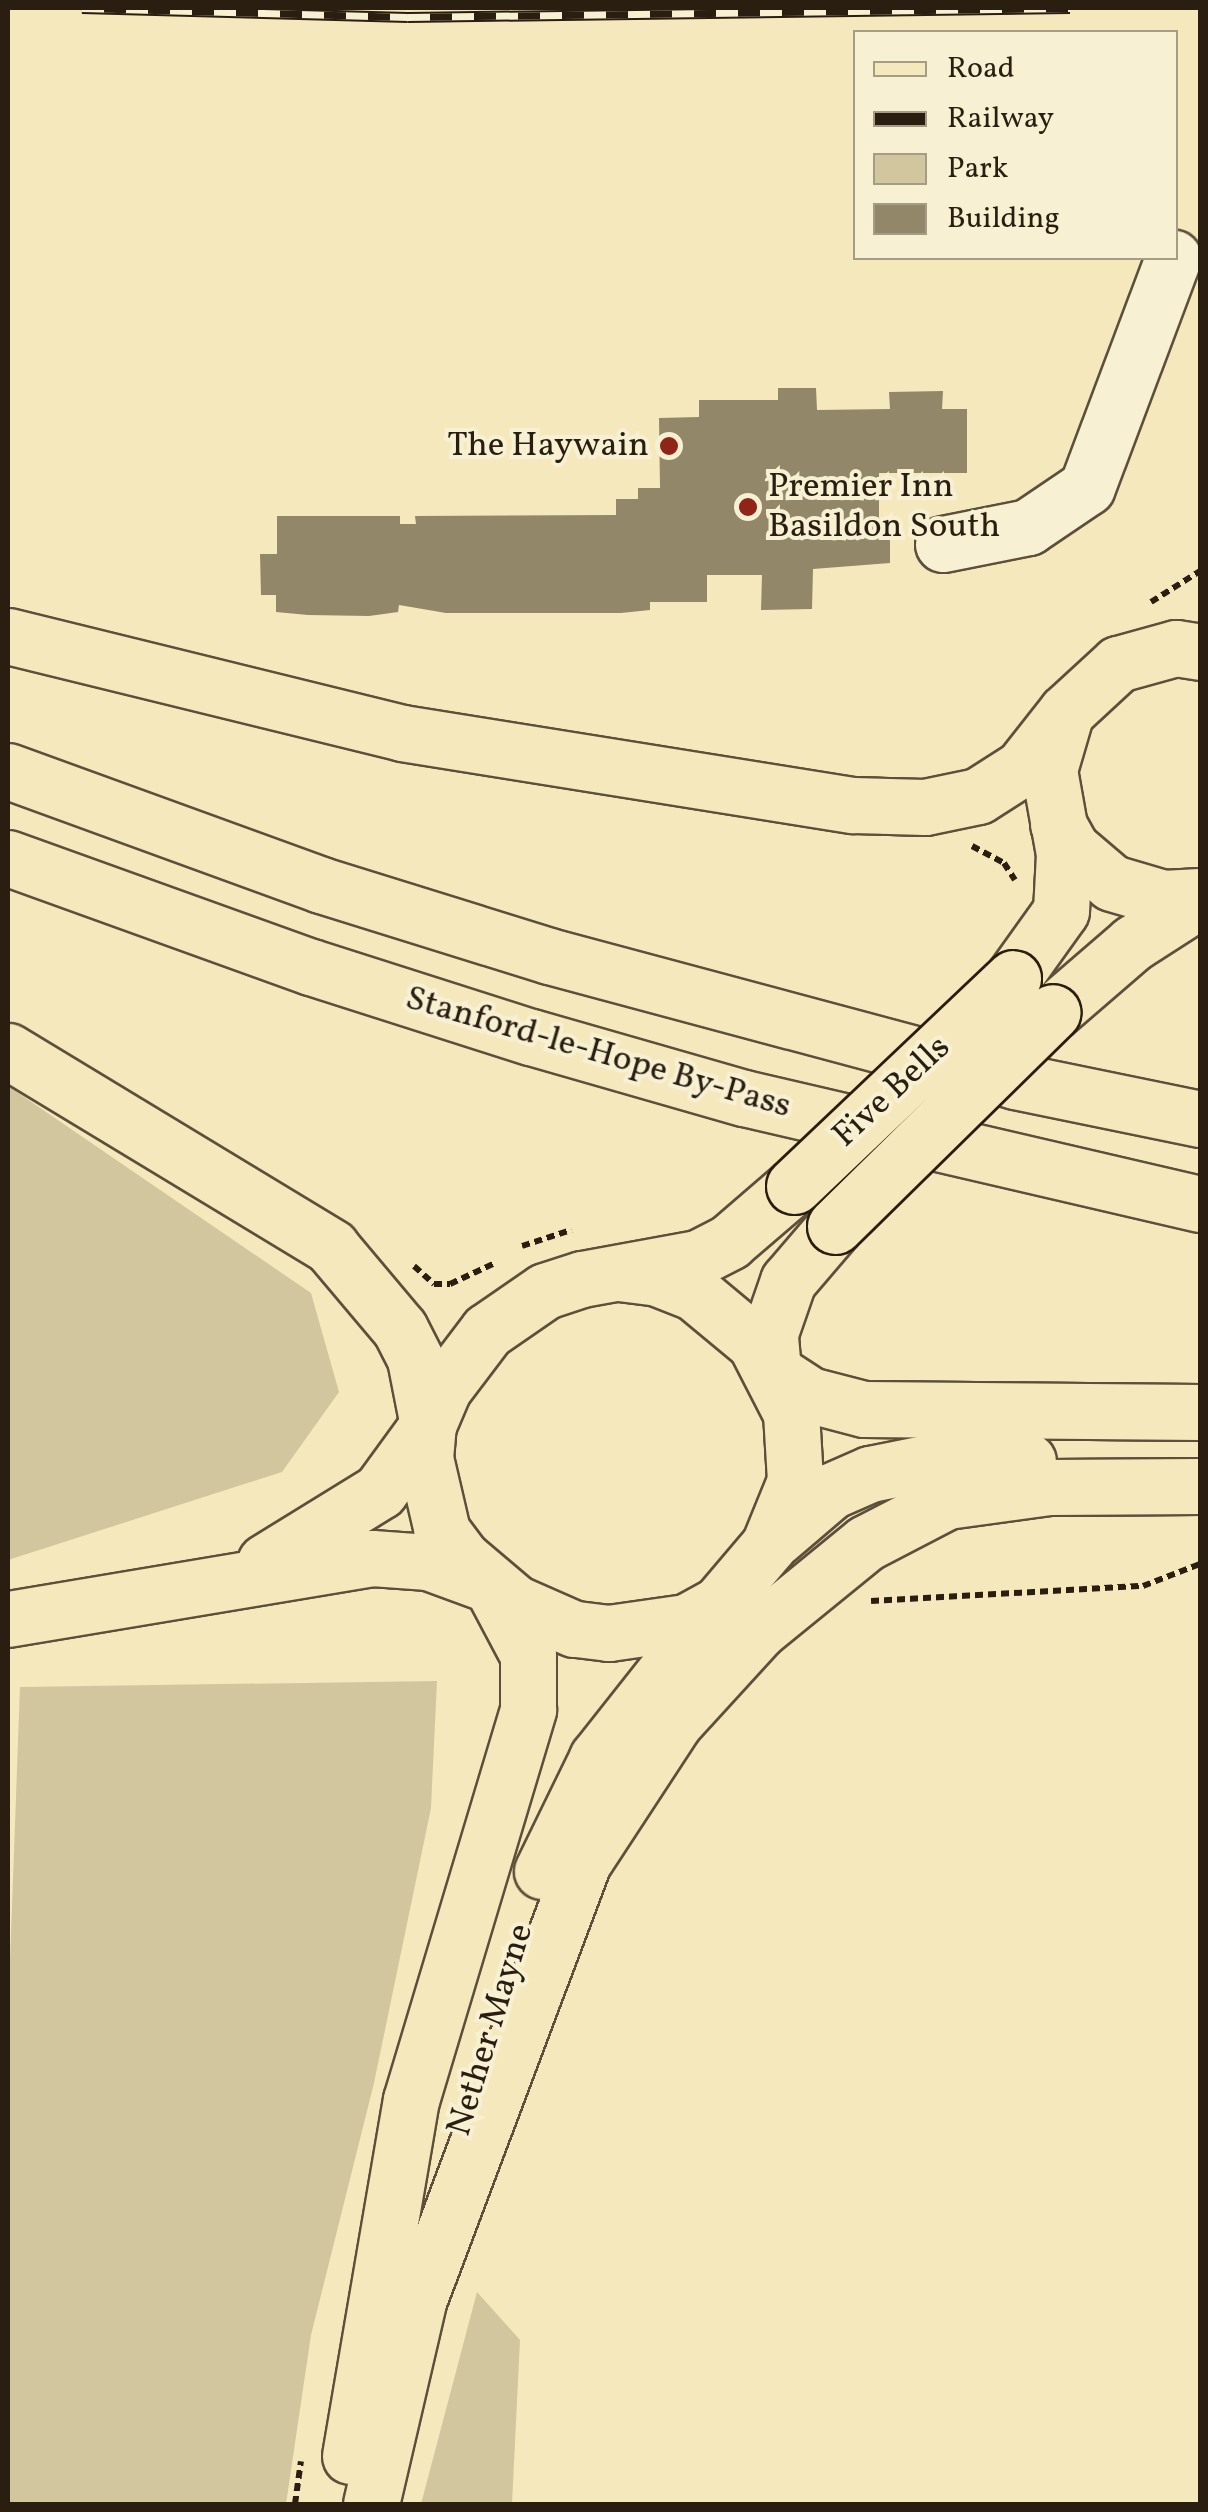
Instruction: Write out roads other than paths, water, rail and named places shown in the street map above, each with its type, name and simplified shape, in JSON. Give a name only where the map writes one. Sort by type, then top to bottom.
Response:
[{"type":"main road","points":[[8,636],[402,733],[853,805],[925,807],[978,796],[1022,768],[1066,712],[1118,664],[1176,648],[1200,652]]},
{"type":"main road","name":"Five Bells","points":[[773,1371],[770,1333],[777,1308],[802,1259],[835,1226],[1033,995],[1066,884],[1048,770],[1066,712]]},
{"type":"main road","points":[[8,771],[321,885],[772,1020],[1200,1119]]},
{"type":"main road","name":"Five Bells","points":[[1058,824],[1072,849],[1112,883],[1163,898],[1200,898]]},
{"type":"main road","name":"Stanford-le-Hope By-Pass","points":[[8,858],[311,967],[531,1037],[799,1112],[1200,1204]]},
{"type":"main road","name":"Five Bells","points":[[619,1273],[657,1278],[695,1293],[755,1343],[773,1371],[791,1414],[795,1481],[769,1545],[719,1604],[686,1622],[610,1633],[543,1618],[491,1586],[442,1531],[425,1458],[428,1425],[464,1356],[512,1312],[546,1291],[619,1273],[698,1258],[729,1242],[1033,995],[1133,943],[1200,898]]},
{"type":"main road","points":[[8,1051],[331,1247],[400,1328],[415,1360],[428,1425],[400,1469],[358,1509],[239,1577]]},
{"type":"main road","points":[[773,1371],[810,1395],[864,1409],[1200,1412]]},
{"type":"main road","points":[[769,1545],[830,1491],[906,1465],[1200,1462]]},
{"type":"main road","points":[[420,2296],[502,2065],[582,1864],[632,1781],[736,1653],[834,1565],[900,1522],[947,1501],[1049,1487],[1200,1486]]},
{"type":"main road","points":[[8,1619],[239,1577],[401,1558],[491,1586]]},
{"type":"main road","name":"Nether Mayne","points":[[344,2504],[365,2345],[411,2100],[528,1709],[528,1655],[491,1586]]},
{"type":"main road","name":"Nether Mayne","points":[[371,2504],[478,2060],[544,1866],[608,1742],[719,1604]]},
{"type":"street","points":[[942,544],[1028,527],[1087,487],[1174,260]]},
{"type":"street","points":[[1118,664],[1200,620]]},
{"type":"railway","points":[[82,8],[408,17],[1070,8]]},
{"type":"place","name":"The Haywain","points":[[669,446]]},
{"type":"place","name":"Premier Inn Basildon South","points":[[748,507]]}]
